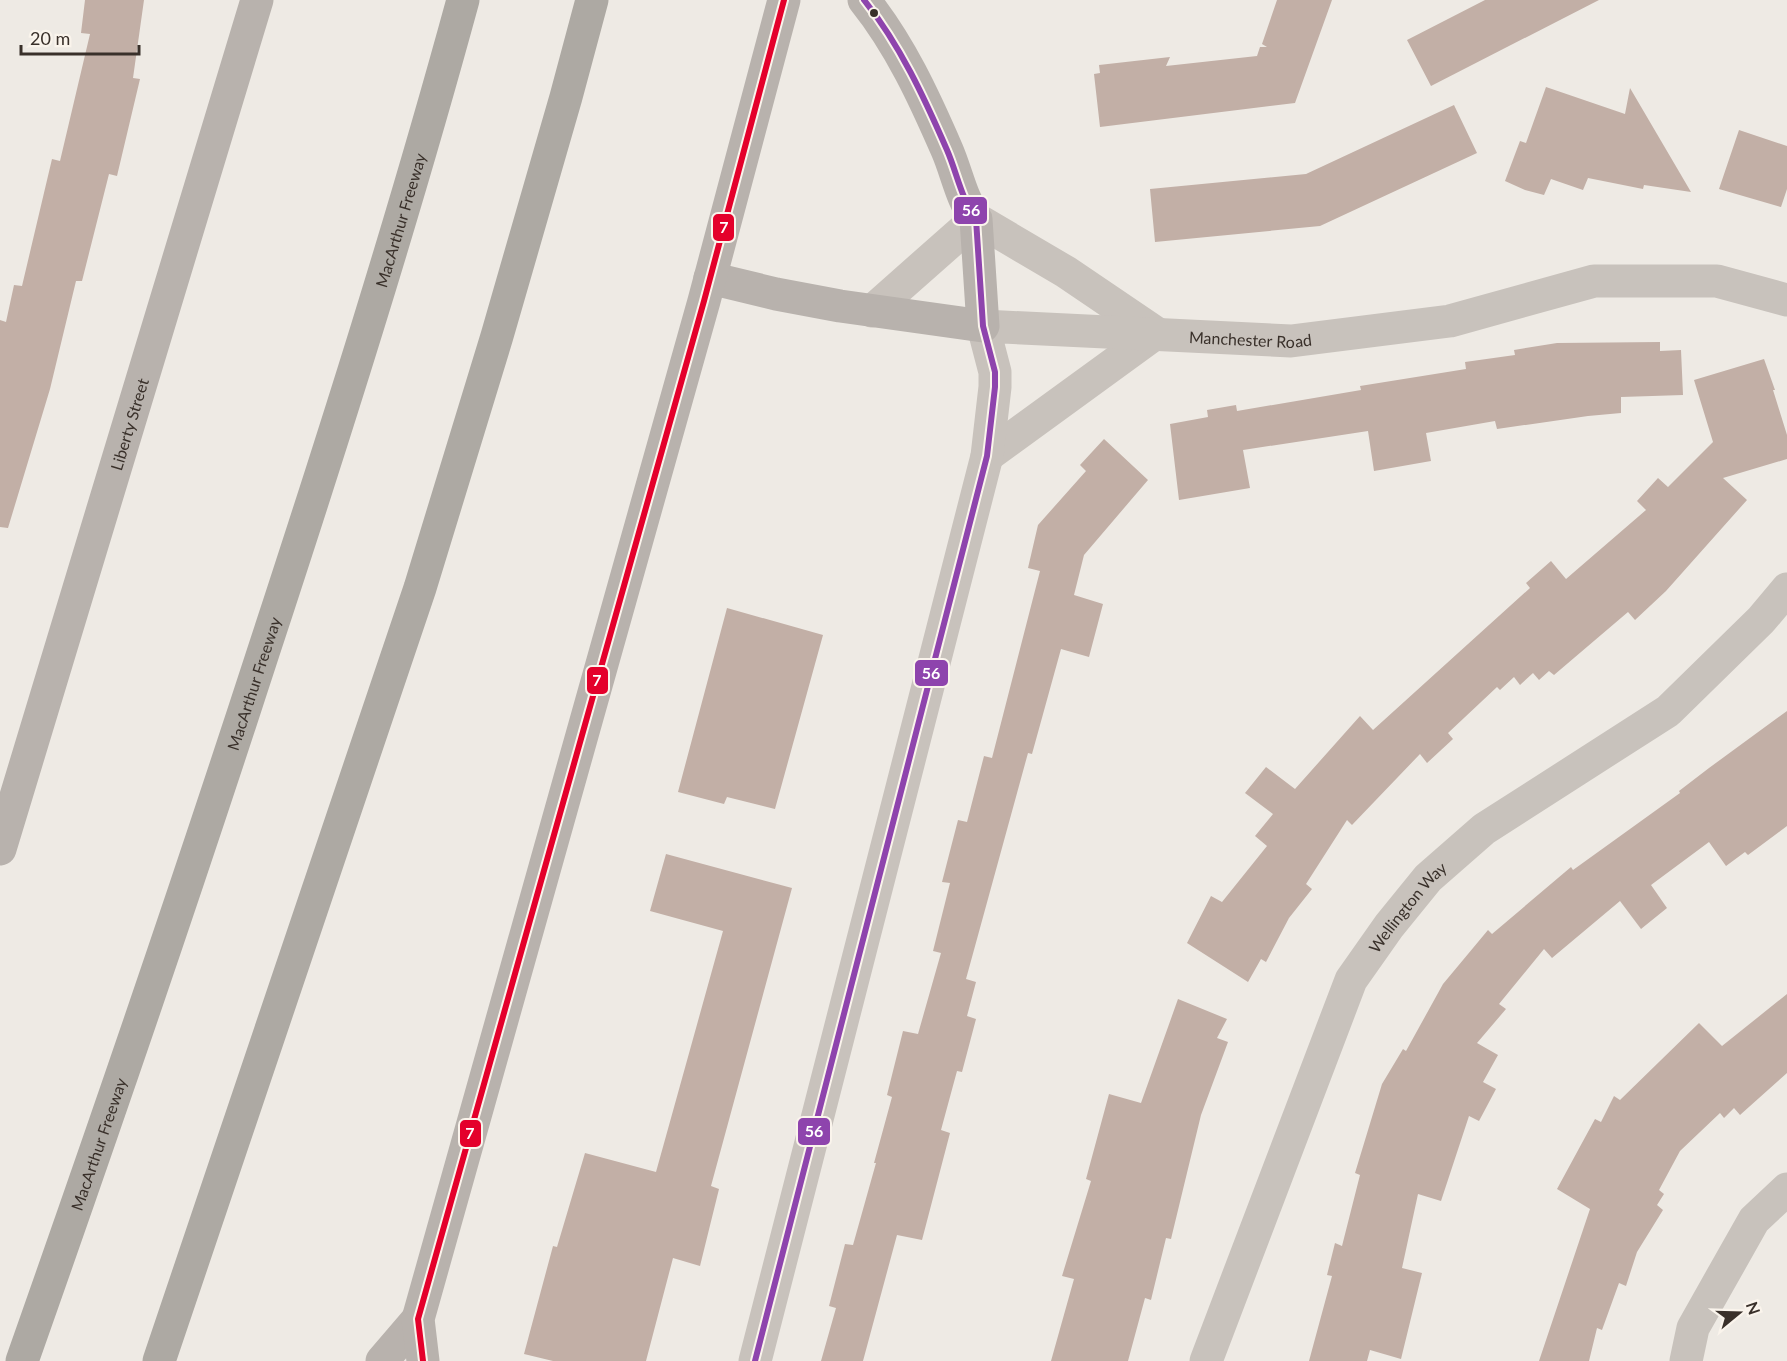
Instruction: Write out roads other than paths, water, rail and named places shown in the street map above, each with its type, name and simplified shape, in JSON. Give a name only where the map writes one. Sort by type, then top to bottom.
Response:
[{"type":"highway","name":"MacArthur Freeway","points":[[22,1361],[112,1107],[211,814],[376,299],[463,0]]},
{"type":"highway","points":[[159,1361],[424,576],[497,336],[592,0]]},
{"type":"highway","points":[[184,1361],[225,1169]]},
{"type":"street","name":"Liberty Street","points":[[0,849],[257,0]]},
{"type":"street","points":[[423,1361],[418,1319],[710,278],[784,0]]},
{"type":"street","points":[[864,0],[904,60],[927,104],[968,207],[976,219],[1066,272],[1156,333],[987,456]]},
{"type":"street","points":[[872,311],[976,219]]},
{"type":"street","points":[[755,1361],[987,456],[995,372],[983,326],[976,219]]},
{"type":"street","name":"Manchester Road","points":[[710,278],[776,294],[872,311],[983,326],[1291,341],[1450,321],[1594,281],[1717,281],[1787,300]]},
{"type":"street","name":"Wellington Way","points":[[1206,1361],[1351,980],[1389,926],[1428,878],[1484,829],[1668,711],[1761,620],[1787,589]]},
{"type":"street","points":[[1686,1361],[1693,1328],[1754,1220],[1787,1190]]},
{"type":"street","points":[[382,1361],[418,1319]]}]
